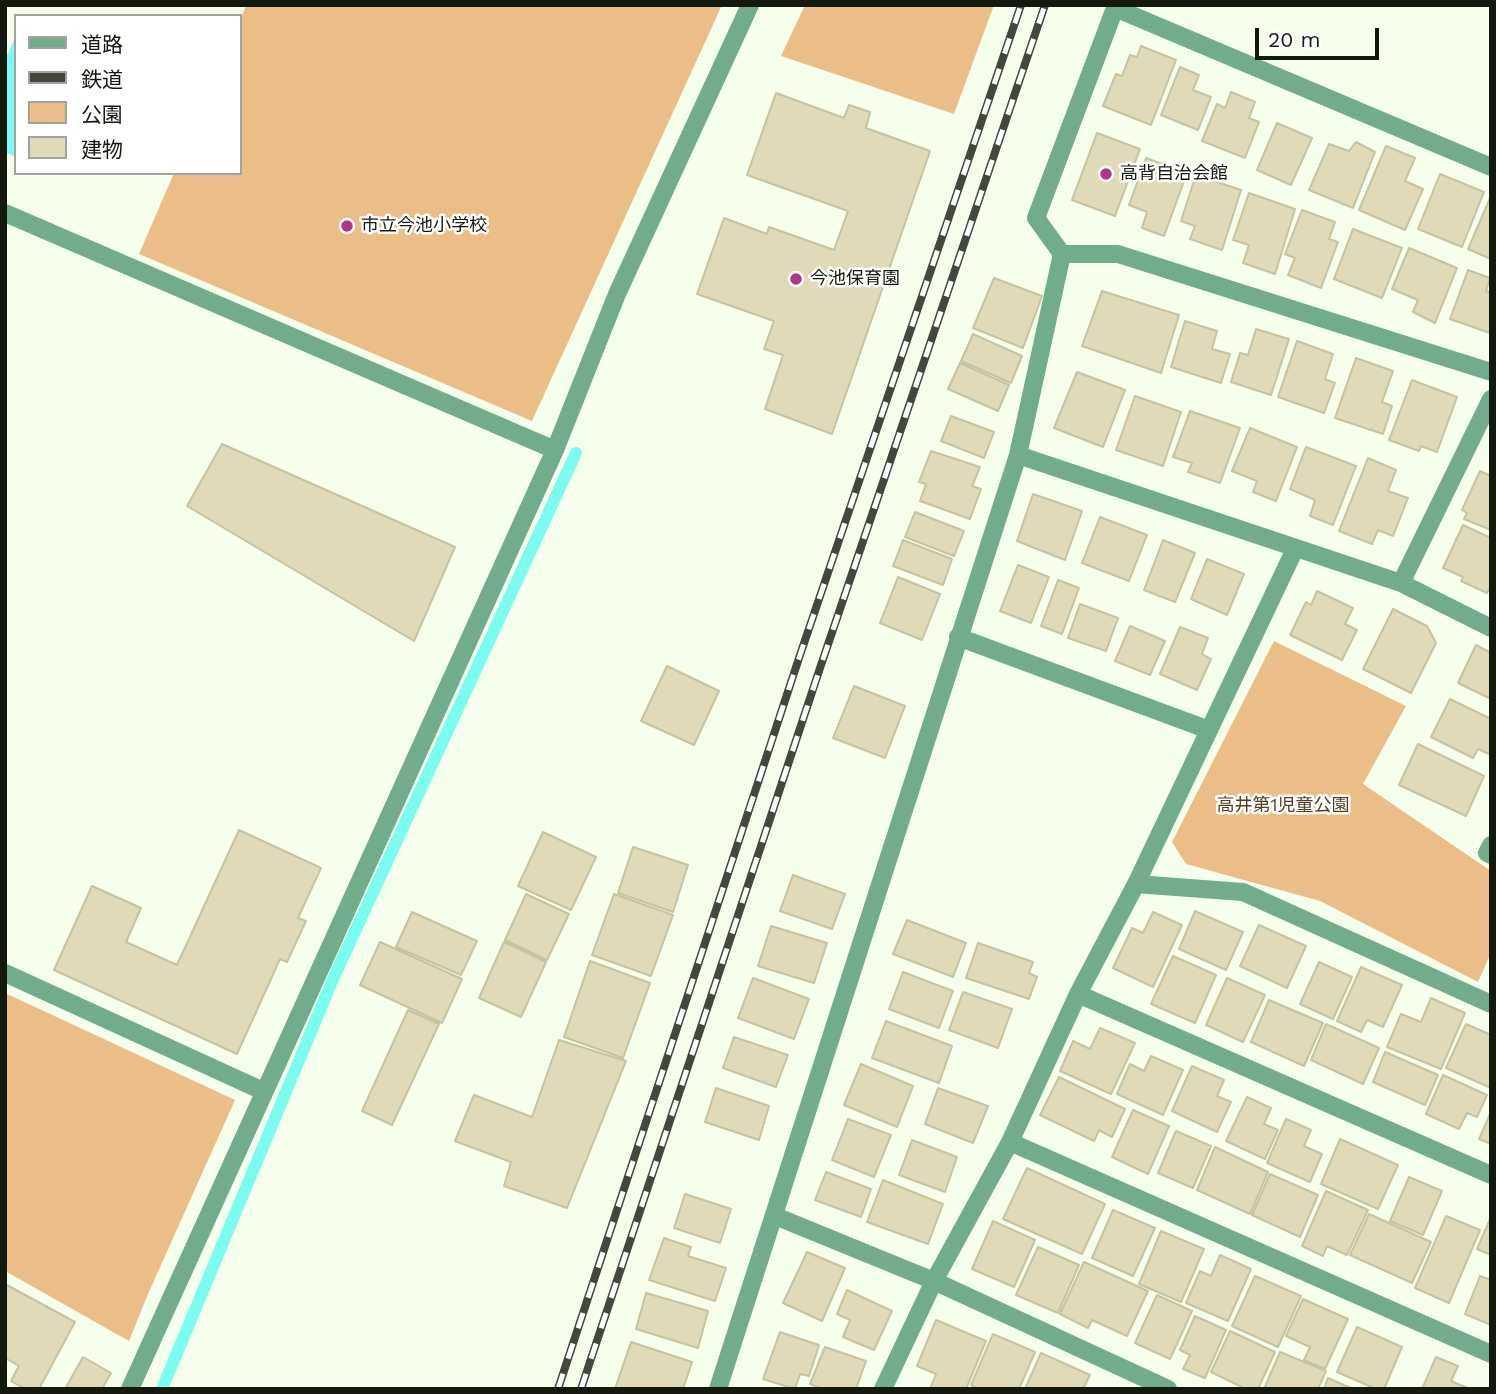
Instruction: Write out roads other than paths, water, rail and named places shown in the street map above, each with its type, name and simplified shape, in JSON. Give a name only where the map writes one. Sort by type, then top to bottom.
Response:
[{"type":"street","points":[[130,1389],[555,450],[617,294],[750,5]]},
{"type":"street","points":[[718,1389],[1018,455],[1062,254],[1036,218],[1115,8],[1491,167]]},
{"type":"street","points":[[5,213],[555,450]]},
{"type":"street","points":[[1062,254],[1118,254],[1491,372]]},
{"type":"street","points":[[1401,583],[1491,399]]},
{"type":"street","points":[[1018,455],[1401,583],[1491,628]]},
{"type":"street","points":[[884,1389],[934,1281],[1010,1142],[1078,994],[1136,884],[1295,549]]},
{"type":"street","points":[[958,637],[1209,730]]},
{"type":"street","points":[[1491,845],[1487,853],[1491,855]]},
{"type":"street","points":[[1136,884],[1243,892],[1491,1004]]},
{"type":"street","points":[[5,974],[263,1091]]},
{"type":"street","points":[[1078,994],[1491,1175]]},
{"type":"street","points":[[1010,1142],[1491,1354]]},
{"type":"street","points":[[775,1216],[934,1281],[1168,1389]]},
{"type":"water","points":[[14,41],[14,156],[5,152],[5,59]]},
{"type":"waterway","points":[[162,1389],[333,979],[576,453]]},
{"type":"railway","points":[[558,1389],[800,655],[1021,5]]},
{"type":"railway","points":[[581,1389],[820,668],[1045,5]]},
{"type":"place","name":"高背自治会館","points":[[1106,174]]},
{"type":"place","name":"市立今池小学校","points":[[347,226]]},
{"type":"place","name":"今池保育園","points":[[796,279]]},
{"type":"park label","name":"高井第1児童公園","points":[[1283,806]]}]
